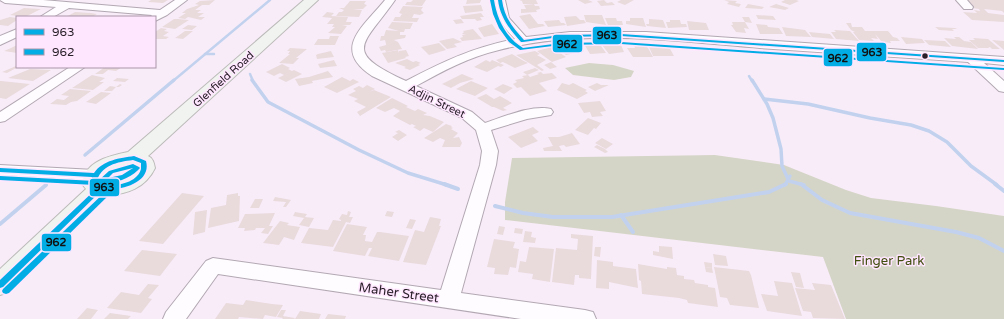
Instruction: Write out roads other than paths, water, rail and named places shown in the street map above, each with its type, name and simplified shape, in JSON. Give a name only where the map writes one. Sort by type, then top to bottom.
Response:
[{"type":"main road","name":"Glenfield Road","points":[[98,182],[109,189],[127,184],[142,175],[146,170],[146,165],[144,162],[134,158],[312,0]]},
{"type":"main road","points":[[0,285],[98,182]]},
{"type":"street","points":[[6,0],[159,15],[182,0]]},
{"type":"street","name":"Adjin Street","points":[[390,0],[358,41],[356,48],[358,57],[365,66],[377,73],[456,109],[476,121],[483,128]]},
{"type":"street","points":[[500,0],[502,14],[509,26],[523,41]]},
{"type":"street","points":[[47,16],[68,5]]},
{"type":"street","points":[[0,41],[16,33]]},
{"type":"street","points":[[407,86],[440,67],[484,50],[523,41],[560,36],[621,34],[1004,61]]},
{"type":"street","points":[[972,59],[1004,88]]},
{"type":"street","points":[[0,118],[78,68]]},
{"type":"street","points":[[449,299],[488,165],[490,151],[483,128],[525,116],[546,112]]},
{"type":"street","points":[[0,170],[98,182]]},
{"type":"street","name":"Maher Street","points":[[174,319],[213,266],[585,319]]},
{"type":"waterway","points":[[205,54],[270,0]]},
{"type":"waterway","points":[[173,81],[205,54]]},
{"type":"waterway","points":[[205,54],[214,54]]},
{"type":"waterway","points":[[250,74],[253,81]]},
{"type":"waterway","points":[[749,76],[752,81]]},
{"type":"waterway","points":[[85,155],[174,80]]},
{"type":"waterway","points":[[252,80],[268,102],[359,150],[408,173],[446,185]]},
{"type":"waterway","points":[[752,80],[767,104],[773,118],[781,149],[782,166],[788,179]]},
{"type":"waterway","points":[[764,99],[808,104],[870,118],[911,125],[929,131],[947,142],[971,166],[997,185]]},
{"type":"waterway","points":[[785,184],[788,179]]},
{"type":"waterway","points":[[788,179],[789,181],[801,184]]},
{"type":"waterway","points":[[621,216],[769,192],[785,184]]},
{"type":"waterway","points":[[801,184],[822,200],[850,213],[956,232],[979,238],[1004,251]]},
{"type":"waterway","points":[[995,184],[1004,191]]},
{"type":"waterway","points":[[0,224],[46,185]]},
{"type":"waterway","points":[[446,185],[458,189]]},
{"type":"waterway","points":[[495,206],[523,213],[553,217],[612,217],[621,216]]},
{"type":"waterway","points":[[621,216],[633,232]]},
{"type":"park label","name":"Finger Park","points":[[889,260]]}]
